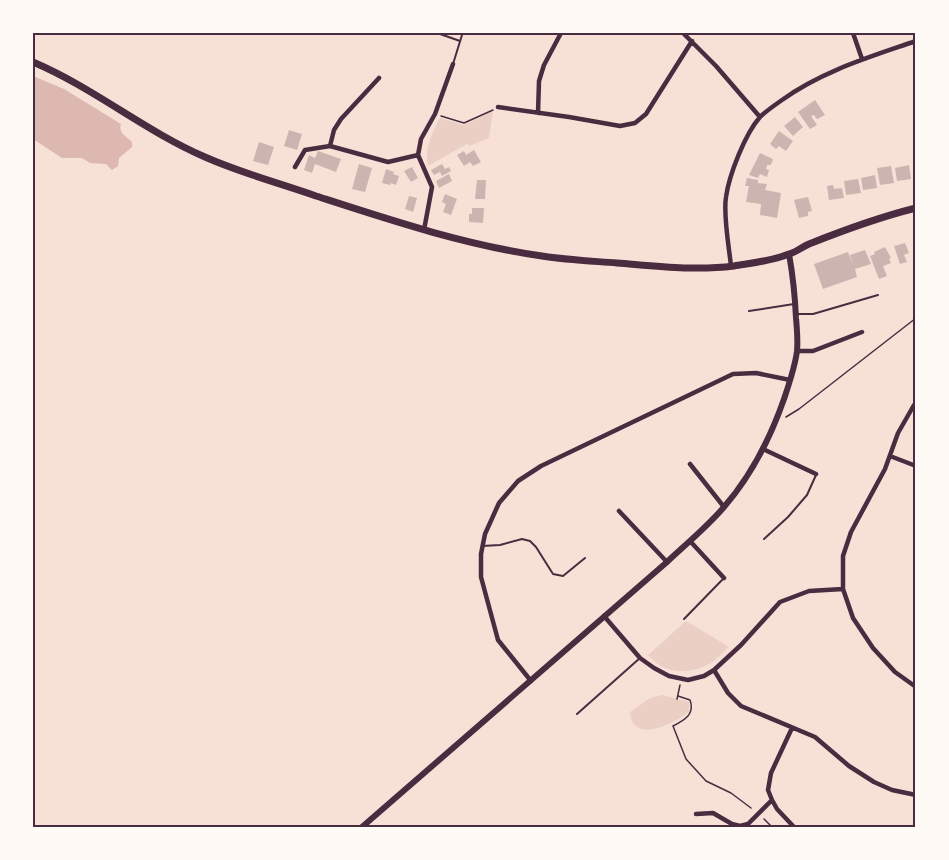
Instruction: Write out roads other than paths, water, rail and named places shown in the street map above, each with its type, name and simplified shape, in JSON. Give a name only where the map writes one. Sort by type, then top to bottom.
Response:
[{"type":"main road","points":[[33,62],[80,84],[143,124],[205,157],[424,230],[507,250],[543,256],[653,266],[705,268],[731,266],[789,254],[867,223],[916,208]]},
{"type":"main road","points":[[362,827],[690,541],[724,507],[752,470],[776,423],[797,351],[796,304],[789,254]]},
{"type":"street","points":[[538,113],[539,81],[544,65],[561,33]]},
{"type":"street","points":[[683,33],[716,66],[760,117]]},
{"type":"street","points":[[853,33],[862,59]]},
{"type":"street","points":[[498,107],[620,126],[635,123],[646,114],[692,41]]},
{"type":"street","points":[[731,266],[725,199],[731,174],[744,143],[760,117],[798,89],[825,75],[862,59],[916,41]]},
{"type":"street","points":[[424,230],[432,187],[418,155],[421,139],[435,114],[453,64]]},
{"type":"street","points":[[330,146],[334,130],[341,119],[379,78]]},
{"type":"street","points":[[295,167],[305,150],[330,146],[388,162],[418,155]]},
{"type":"street","points":[[797,351],[813,351],[862,332]]},
{"type":"street","points":[[531,681],[498,640],[481,577],[481,554],[485,534],[499,503],[518,481],[541,466],[733,374],[756,373],[790,380]]},
{"type":"street","points":[[916,404],[898,433],[885,469],[851,532],[843,556],[843,589],[853,618],[873,648],[895,672],[916,687]]},
{"type":"street","points":[[763,450],[816,474]]},
{"type":"street","points":[[890,456],[916,466]]},
{"type":"street","points":[[690,464],[724,507]]},
{"type":"street","points":[[620,511],[667,562]]},
{"type":"street","points":[[690,541],[724,578]]},
{"type":"street","points":[[604,616],[640,658],[669,676],[688,680],[704,676],[714,670],[741,645],[780,602],[809,591],[843,589]]},
{"type":"street","points":[[714,670],[728,693],[741,706],[815,737],[849,766],[874,782],[891,790],[916,795]]},
{"type":"street","points":[[792,728],[771,773],[768,790],[777,809],[794,827]]},
{"type":"street","points":[[696,814],[713,813],[740,826],[748,824],[772,801]]},
{"type":"lane","points":[[440,34],[460,41]]},
{"type":"lane","points":[[453,64],[462,35]]},
{"type":"lane","points":[[796,314],[813,314],[878,295]]},
{"type":"lane","points":[[749,311],[796,304]]},
{"type":"lane","points":[[764,539],[807,495],[816,474]]},
{"type":"lane","points":[[483,546],[500,545],[522,539],[530,541],[554,574],[563,576],[585,558]]},
{"type":"lane","points":[[684,619],[724,578]]},
{"type":"lane","points":[[577,714],[640,658]]}]
